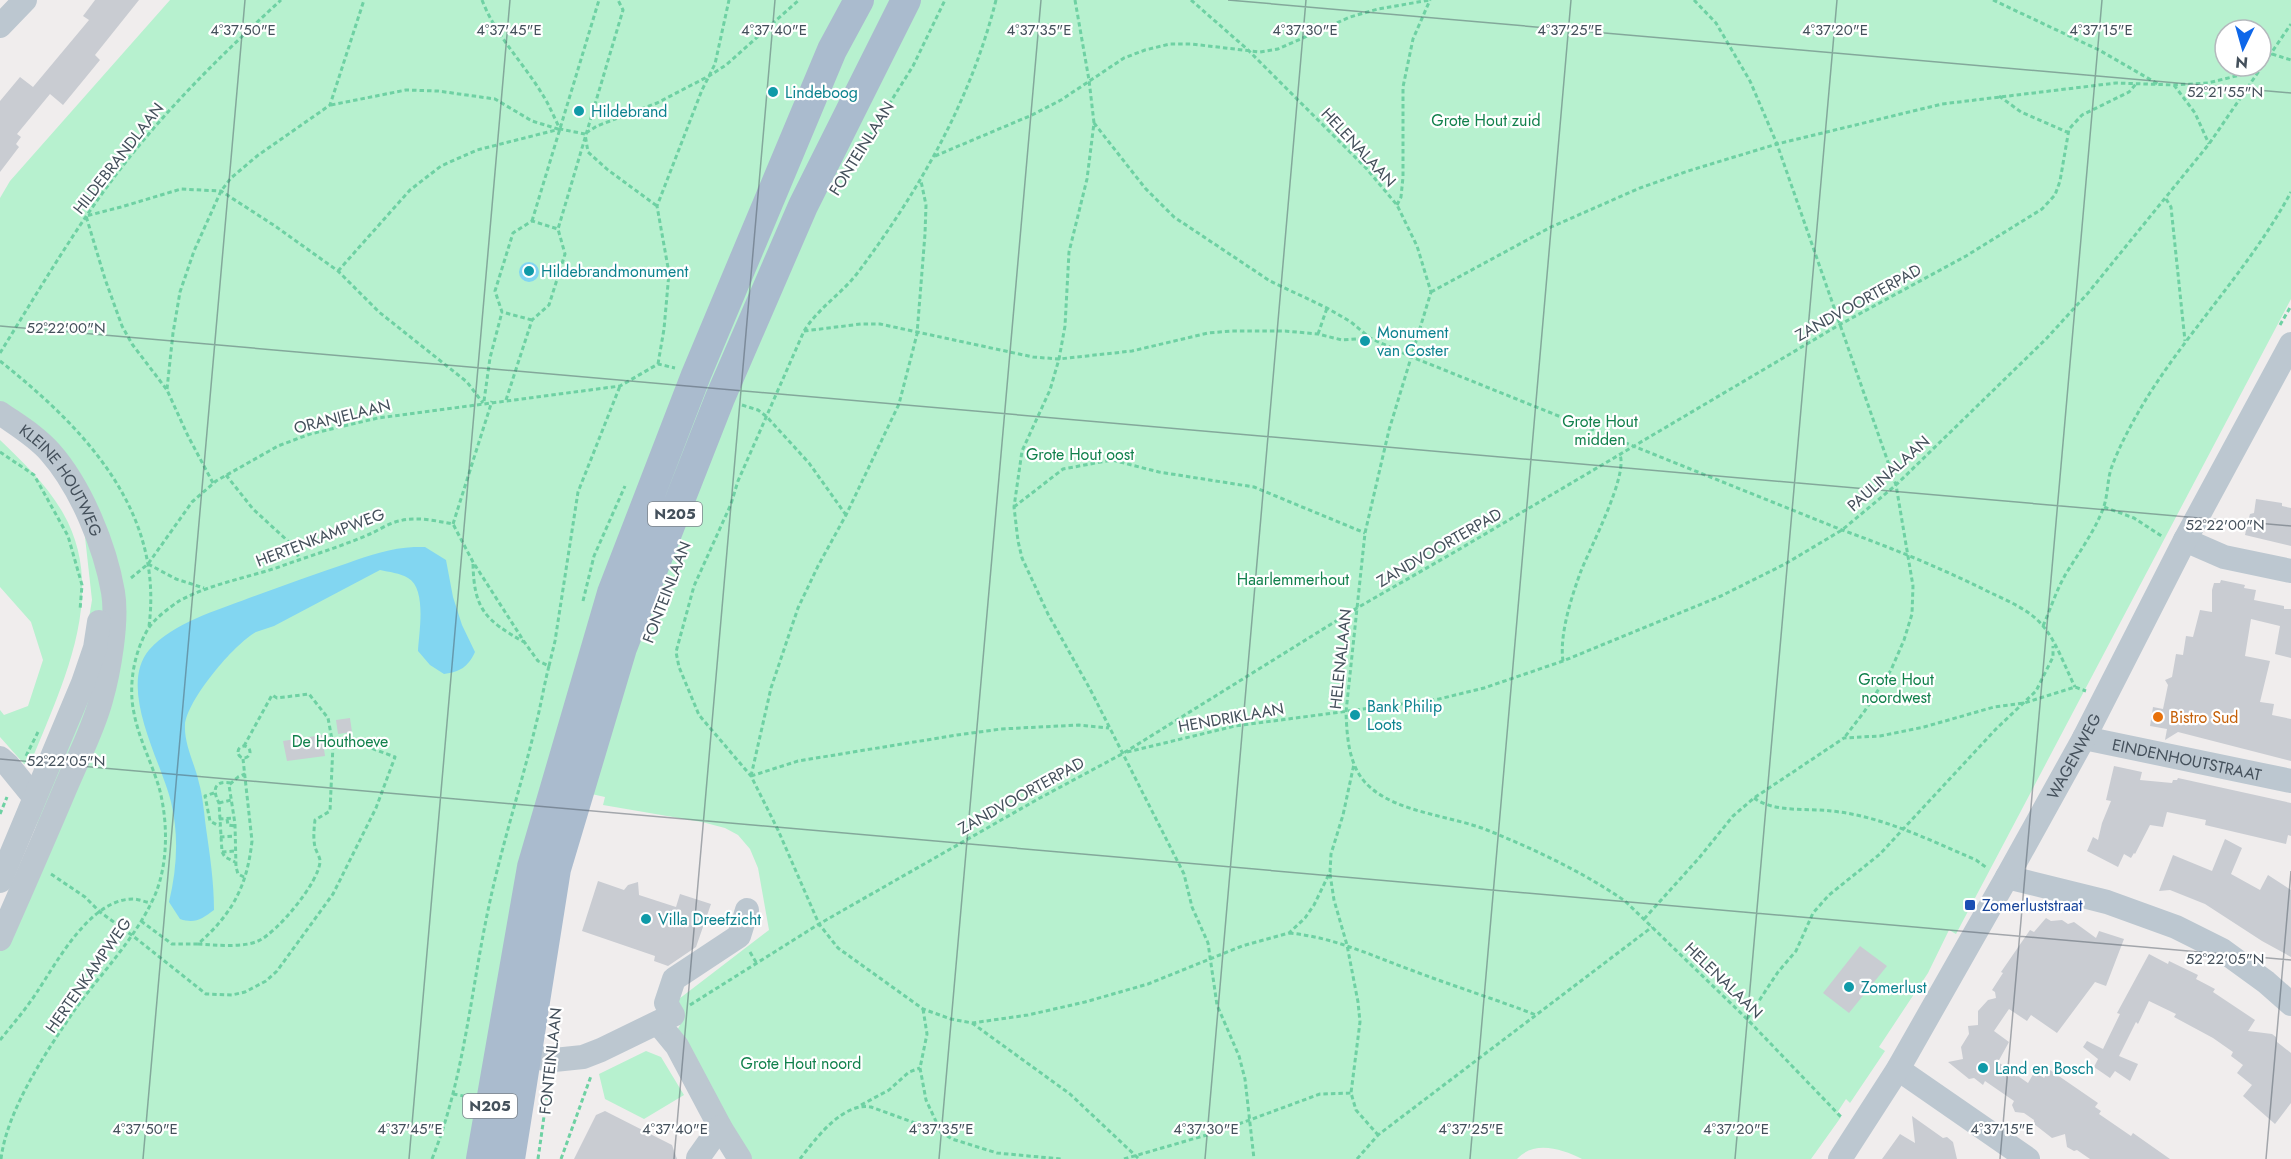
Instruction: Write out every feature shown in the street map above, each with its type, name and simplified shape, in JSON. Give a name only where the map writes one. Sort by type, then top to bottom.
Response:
[{"type":"main road","name":"FONTEINLAAN","points":[[481,1159],[526,1056],[532,867],[612,593],[696,375],[832,50],[858,0]]},
{"type":"main road","name":"FONTEINLAAN","points":[[510,1159],[556,869],[622,648],[720,398],[803,206],[906,0]]},
{"type":"street","points":[[0,26],[25,0]]},
{"type":"street","name":"WAGENWEG","points":[[1840,1159],[1898,1069],[2001,875],[2084,738],[2179,541],[2291,344]]},
{"type":"street","name":"KLEINE HOUTWEG","points":[[0,413],[34,437],[51,453],[68,476],[99,538],[113,593],[113,633],[101,701],[0,939]]},
{"type":"street","points":[[2179,541],[2224,557],[2291,571]]},
{"type":"street","name":"KLEINE HOUTWEG","points":[[0,881],[90,664],[99,623],[104,560]]},
{"type":"street","name":"EINDENHOUTSTRAAT","points":[[2084,738],[2291,781]]},
{"type":"street","points":[[8,766],[34,797]]},
{"type":"street","points":[[2001,875],[2107,902],[2176,927],[2222,950],[2266,982],[2291,1004]]},
{"type":"street","points":[[740,1159],[720,1127],[665,1019],[666,989],[674,979],[739,936],[747,910]]},
{"type":"street","points":[[526,1056],[583,1057],[665,1019]]},
{"type":"street","points":[[1898,1069],[2028,1159]]},
{"type":"street","points":[[699,1158],[720,1127]]},
{"type":"path","name":"HILDEBRANDLAAN","points":[[0,353],[86,216],[112,180],[160,121],[231,45],[281,0]]},
{"type":"path","points":[[330,105],[364,0]]},
{"type":"path","points":[[482,0],[493,25],[547,102],[560,129]]},
{"type":"path","points":[[483,403],[490,358],[502,312],[495,291],[513,233],[532,221],[599,0]]},
{"type":"path","points":[[506,400],[532,320],[549,305],[565,254],[558,229],[623,10],[618,0]]},
{"type":"path","points":[[658,364],[669,273],[657,206],[720,49],[729,0]]},
{"type":"path","points":[[167,390],[172,333],[180,292],[194,251],[221,191],[231,178],[257,156],[330,105],[406,90],[438,91],[495,99],[532,121],[585,134],[597,126],[657,103],[709,76],[726,65],[799,0]]},
{"type":"path","name":"FONTEINLAAN","points":[[859,152],[913,66],[945,0]]},
{"type":"path","points":[[996,0],[972,76],[935,156],[850,283],[814,315],[804,331],[738,481],[731,504],[693,585],[676,652],[679,667],[699,715],[751,776],[787,848],[819,924],[838,948],[923,1009],[951,1019],[972,1023],[1008,1018],[1085,1002],[1148,984],[1242,946],[1289,933],[1313,936],[1347,945],[1536,1015]]},
{"type":"path","points":[[1075,0],[1094,123],[1086,179],[1069,252],[1065,326],[1059,359],[1050,390],[1022,451],[1014,507],[1018,541],[1022,558],[1048,614],[1090,689],[1184,874],[1192,908],[1208,943],[1217,1005],[1239,1056],[1245,1079],[1254,1159]]},
{"type":"path","name":"HELENALAAN","points":[[1191,0],[1247,48],[1366,168],[1397,205],[1417,246],[1431,292],[1389,430],[1365,533],[1346,712],[1347,737],[1354,764],[1371,788],[1393,801],[1485,830],[1602,885],[1625,901],[1747,1019],[1838,1116],[1847,1121]]},
{"type":"path","points":[[935,156],[1032,115],[1061,100],[1124,58],[1145,50],[1170,44],[1199,44],[1260,51],[1278,49],[1350,17],[1378,9],[1430,0]]},
{"type":"path","points":[[1397,205],[1401,197],[1403,177],[1402,105],[1406,70],[1413,39],[1430,0]]},
{"type":"path","points":[[1644,919],[1699,858],[1732,816],[1754,798],[1844,738],[1891,670],[1904,640],[1913,607],[1913,586],[1896,485],[1778,144],[1750,81],[1722,33],[1716,23],[1694,0]]},
{"type":"path","points":[[1993,0],[2100,50],[2159,85]]},
{"type":"path","name":"PAULINALAAN","points":[[2273,52],[2291,24]]},
{"type":"path","points":[[2273,54],[2291,60]]},
{"type":"path","points":[[1431,292],[1507,253],[1551,227],[1640,188],[1778,144],[1942,104],[2116,83],[2174,85],[2208,83],[2227,78]]},
{"type":"path","name":"PAULINALAAN","points":[[1346,712],[1439,699],[1484,688],[1563,661],[1722,596],[1785,564],[1842,530],[1896,485],[2053,331],[2088,293],[2209,144],[2254,78]]},
{"type":"path","points":[[1999,96],[2021,112],[2067,132],[2082,115],[2129,92],[2136,84]]},
{"type":"path","points":[[2174,85],[2195,113],[2209,144]]},
{"type":"path","points":[[1094,123],[1145,188],[1174,217],[1270,281],[1327,308],[1351,322],[1370,338],[1412,357],[1944,569],[2020,608],[2043,626],[2075,687]]},
{"type":"path","points":[[338,271],[410,190],[441,166],[477,150],[560,129]]},
{"type":"path","name":"ZANDVOORTERPAD","points":[[665,1019],[819,924],[1038,799],[1122,754],[1357,608],[1839,325],[1966,256],[2042,209],[2055,195],[2060,181],[2067,132]]},
{"type":"path","points":[[585,134],[588,152],[608,170],[657,206]]},
{"type":"path","points":[[751,776],[771,688],[798,608],[846,515],[898,404],[917,334],[926,224],[926,205],[921,180]]},
{"type":"path","points":[[213,483],[167,390],[136,350],[122,326],[86,216],[181,189],[221,191],[338,271],[379,312],[467,382],[483,403]]},
{"type":"path","points":[[2043,626],[2066,574],[2084,548],[2104,507],[2109,478],[2116,458],[2147,398],[2185,341],[2274,224],[2291,192]]},
{"type":"path","points":[[2166,199],[2171,207],[2185,341]]},
{"type":"path","points":[[532,221],[558,229]]},
{"type":"path","points":[[1318,334],[1327,308]]},
{"type":"path","points":[[502,312],[532,320]]},
{"type":"path","points":[[804,331],[870,324],[1033,357],[1059,359],[1132,351],[1208,333],[1286,331],[1318,334],[1342,340],[1370,338]]},
{"type":"path","points":[[0,361],[34,388],[78,430],[120,486],[134,516],[148,564],[151,613],[149,627]]},
{"type":"path","points":[[432,1159],[443,1131],[453,1094],[490,901],[537,723],[555,641],[578,492],[620,386],[658,364],[696,375]]},
{"type":"path","name":"ORANJELAAN","points":[[113,593],[148,564],[192,502],[213,483],[278,446],[310,434],[378,417],[620,386]]},
{"type":"path","points":[[492,401],[453,524],[473,562],[525,643],[538,661],[549,666]]},
{"type":"path","points":[[740,405],[758,410],[767,417],[809,463],[846,515]]},
{"type":"path","points":[[0,452],[34,475],[68,536],[82,585],[80,618]]},
{"type":"path","points":[[1563,661],[1561,651],[1570,607],[1581,572],[1611,500],[1620,471],[1622,460],[1620,455]]},
{"type":"path","points":[[1014,507],[1063,469],[1112,460],[1159,472],[1254,487],[1365,533]]},
{"type":"path","points":[[226,475],[254,509],[290,543],[301,559]]},
{"type":"path","points":[[2104,507],[2134,518],[2179,541]]},
{"type":"path","name":"HERTENKAMPWEG","points":[[1,1159],[10,1124],[21,1097],[76,1008],[133,936],[163,875],[165,823],[160,793],[134,714],[132,682],[137,654],[149,627],[177,602],[205,588],[251,576],[301,559],[371,534],[398,521],[420,519],[453,524]]},
{"type":"path","points":[[473,562],[474,590],[483,611],[492,622],[525,643]]},
{"type":"path","points":[[148,564],[176,579],[205,588]]},
{"type":"path","points":[[1747,1019],[1778,972],[1796,951],[1814,913],[1829,895],[1880,854],[1996,729],[2036,691],[2053,657],[2053,643]]},
{"type":"path","points":[[1844,738],[1880,736],[1994,707],[2024,703],[2075,687],[2088,692]]},
{"type":"path","points":[[141,921],[172,944],[211,946],[258,942],[286,919],[303,895],[320,861],[313,835],[315,820],[330,811],[333,745],[328,718],[309,694],[277,698],[272,695],[244,746],[240,747],[237,752],[238,756],[243,759]]},
{"type":"path","name":"HENDRIKLAAN","points":[[1122,754],[1235,726],[1346,712]]},
{"type":"path","points":[[0,814],[8,766],[42,722]]},
{"type":"path","points":[[751,776],[810,759],[979,732],[1079,725],[1109,728]]},
{"type":"path","points":[[34,863],[85,897],[100,912],[206,994],[231,995],[245,992],[266,981],[277,971],[345,874],[376,808],[395,757],[356,742],[333,745]]},
{"type":"path","points":[[243,759],[250,754],[249,749],[244,746]]},
{"type":"path","points":[[198,944],[228,915],[244,877],[252,841],[243,759]]},
{"type":"path","points":[[1354,764],[1331,854],[1330,872],[1334,900],[1347,945],[1360,1022],[1352,1093],[1356,1110],[1378,1135]]},
{"type":"path","points":[[219,825],[210,821],[205,796],[214,793],[218,784],[231,783],[244,774]]},
{"type":"path","points":[[231,783],[231,800],[236,826],[235,862],[238,874],[244,877]]},
{"type":"path","points":[[214,793],[219,803],[222,852],[225,857],[235,862]]},
{"type":"path","points":[[1754,798],[1760,802],[1783,808],[1832,811],[1881,820],[1976,860],[2001,875]]},
{"type":"path","points":[[219,803],[231,800]]},
{"type":"path","points":[[219,819],[234,818]]},
{"type":"path","points":[[227,819],[228,825],[236,826]]},
{"type":"path","points":[[220,837],[235,836]]},
{"type":"path","points":[[222,852],[235,851]]},
{"type":"path","points":[[1289,933],[1314,905],[1330,872]]},
{"type":"path","points":[[0,1040],[30,1003],[73,937],[100,912],[132,899],[151,903]]},
{"type":"path","points":[[1357,1159],[1378,1135],[1652,927]]},
{"type":"path","points":[[923,1009],[927,1034],[920,1068],[926,1100],[941,1132]]},
{"type":"path","points":[[972,1023],[1070,1094],[1137,1158]]},
{"type":"path","name":"FONTEINLAAN","points":[[526,1056],[547,1107],[538,1159]]},
{"type":"path","points":[[561,1159],[594,1070],[583,1057]]},
{"type":"path","points":[[800,1159],[838,1118],[889,1090],[909,1072],[920,1068]]},
{"type":"path","points":[[1124,1159],[1137,1158],[1191,1141],[1320,1094],[1352,1093]]},
{"type":"path","points":[[453,1094],[467,1096]]},
{"type":"path","points":[[861,1105],[941,1132],[952,1139],[998,1153],[1061,1159]]},
{"type":"green space","name":"Haarlemmerhout","points":[[170,0],[2291,0],[2291,299],[1956,934],[1949,930],[1928,973],[1879,1047],[1885,1051],[1850,1103],[1846,1099],[1837,1113],[1841,1117],[1811,1159],[1582,1159],[1566,1152],[1540,1148],[1524,1153],[1517,1159],[749,1159],[675,1034],[680,1025],[675,1002],[769,930],[758,868],[750,849],[738,835],[725,828],[603,805],[605,797],[587,793],[470,1159],[0,1159],[0,918],[34,834],[77,690],[92,600],[80,492],[0,410],[0,198],[10,181]]},
{"type":"green space","points":[[0,440],[26,465],[57,503],[76,544],[82,575],[81,607],[76,639],[67,670],[31,762],[24,764],[0,737],[0,710],[4,715],[28,706],[43,660],[31,622],[0,587]]},
{"type":"green space","points":[[646,1051],[661,1057],[684,1095],[644,1119],[605,1099],[599,1074]]},
{"type":"water","points":[[529,262],[536,265],[539,272],[536,279],[529,282],[522,279],[519,272],[522,265]]},
{"type":"water","points":[[425,547],[446,560],[453,597],[462,625],[475,652],[463,668],[444,674],[430,665],[418,651],[421,612],[418,591],[408,578],[380,570],[247,638],[224,660],[203,688],[188,714],[185,732],[202,799],[212,869],[214,910],[198,920],[180,919],[169,902],[176,852],[174,814],[140,705],[138,684],[140,666],[149,650],[171,632],[209,613],[364,557],[389,550]]},
{"type":"building","points":[[95,0],[139,0],[95,55],[100,60],[63,105],[50,94],[17,134],[21,137],[16,144],[19,147],[0,172],[0,101],[20,77],[33,87],[89,20],[83,16]]},
{"type":"building","points":[[2256,499],[2282,503],[2282,506],[2291,508],[2291,546],[2245,535],[2250,514],[2254,513]]},
{"type":"building","points":[[2221,580],[2256,590],[2254,600],[2291,609],[2291,658],[2275,654],[2280,626],[2251,619],[2245,656],[2270,661],[2260,702],[2274,704],[2272,715],[2291,719],[2291,761],[2178,732],[2165,740],[2167,729],[2150,726],[2153,707],[2163,709],[2168,685],[2165,680],[2172,677],[2176,654],[2183,655],[2186,636],[2193,637],[2200,610],[2212,612],[2212,590],[2214,583],[2220,583]]},
{"type":"building","points":[[350,718],[352,732],[338,734],[336,720]]},
{"type":"building","points":[[322,735],[325,756],[287,761],[283,741]]},
{"type":"building","points":[[2114,766],[2142,772],[2140,780],[2172,783],[2178,778],[2291,803],[2291,836],[2288,835],[2286,844],[2205,825],[2206,820],[2167,812],[2163,827],[2150,825],[2135,854],[2131,858],[2124,854],[2118,867],[2087,851],[2093,837],[2098,840],[2111,801],[2106,800]]},
{"type":"building","points":[[2225,839],[2242,848],[2231,874],[2260,890],[2268,875],[2291,890],[2291,957],[2205,904],[2170,890],[2159,891],[2173,855],[2212,871]]},
{"type":"building","name":"Villa Dreefzicht","points":[[598,881],[624,890],[628,885],[638,882],[639,895],[676,907],[680,894],[711,904],[696,947],[668,966],[654,961],[655,956],[582,931]]},
{"type":"building","points":[[2046,918],[2051,921],[2062,920],[2068,924],[2074,922],[2096,938],[2099,931],[2124,939],[2106,986],[2095,982],[2057,1033],[2031,1015],[2027,1021],[2009,1009],[1994,1031],[2009,1042],[1998,1062],[2028,1083],[2035,1071],[2044,1078],[2050,1070],[2098,1103],[2095,1107],[2101,1111],[2099,1114],[2131,1136],[2133,1133],[2170,1159],[2090,1159],[2077,1150],[2074,1151],[2067,1147],[2065,1134],[2052,1138],[2034,1124],[2034,1120],[2024,1113],[2015,1112],[2012,1105],[2014,1101],[1985,1081],[1983,1085],[1974,1078],[1969,1079],[1948,1062],[1963,1059],[1961,1047],[1969,1034],[1968,1026],[1978,1025],[1978,1011],[1988,1000],[1996,998],[1992,990],[2003,973],[2001,972],[2030,930],[2034,932]]},
{"type":"building","name":"Zomerlust","points":[[1860,946],[1887,966],[1849,1013],[1823,993]]},
{"type":"building","points":[[2149,954],[2198,975],[2196,979],[2215,989],[2213,992],[2255,1020],[2248,1031],[2272,1034],[2276,1037],[2277,1042],[2291,1053],[2291,1103],[2275,1124],[2243,1096],[2252,1085],[2237,1073],[2243,1065],[2231,1056],[2233,1052],[2213,1038],[2174,1017],[2176,1014],[2149,1001],[2119,1056],[2138,1064],[2130,1081],[2115,1071],[2110,1078],[2094,1067],[2098,1059],[2083,1047],[2087,1041],[2103,1049],[2120,1014],[2117,1013]]},
{"type":"building","points":[[605,1111],[672,1145],[677,1159],[574,1159],[596,1115]]},
{"type":"building","points":[[1912,1116],[1943,1138],[1947,1137],[1953,1142],[1957,1159],[1882,1159],[1900,1134],[1915,1143]]},
{"type":"place","name":"Lindeboog","points":[[773,92]]},
{"type":"place","name":"Hildebrand","points":[[579,111]]},
{"type":"place","name":"Hildebrandmonument","points":[[529,271]]},
{"type":"place","name":"Monument van Coster","points":[[1365,341]]},
{"type":"place","name":"Bank Philip Loots","points":[[1355,715]]},
{"type":"place","name":"Bistro Sud","points":[[2158,717]]},
{"type":"place","name":"Zomerluststraat","points":[[1970,905]]},
{"type":"place","name":"Villa Dreefzicht","points":[[646,919]]},
{"type":"place","name":"Zomerlust","points":[[1849,987]]},
{"type":"place","name":"Land en Bosch","points":[[1983,1068]]},
{"type":"park label","name":"Grote Hout zuid","points":[[1486,120]]},
{"type":"park label","name":"Grote Hout midden","points":[[1600,430]]},
{"type":"park label","name":"Grote Hout oost","points":[[1080,454]]},
{"type":"park label","name":"Grote Hout noordwest","points":[[1896,688]]},
{"type":"park label","name":"De Houthoeve","points":[[340,741]]},
{"type":"park label","name":"Grote Hout noord","points":[[801,1063]]}]
